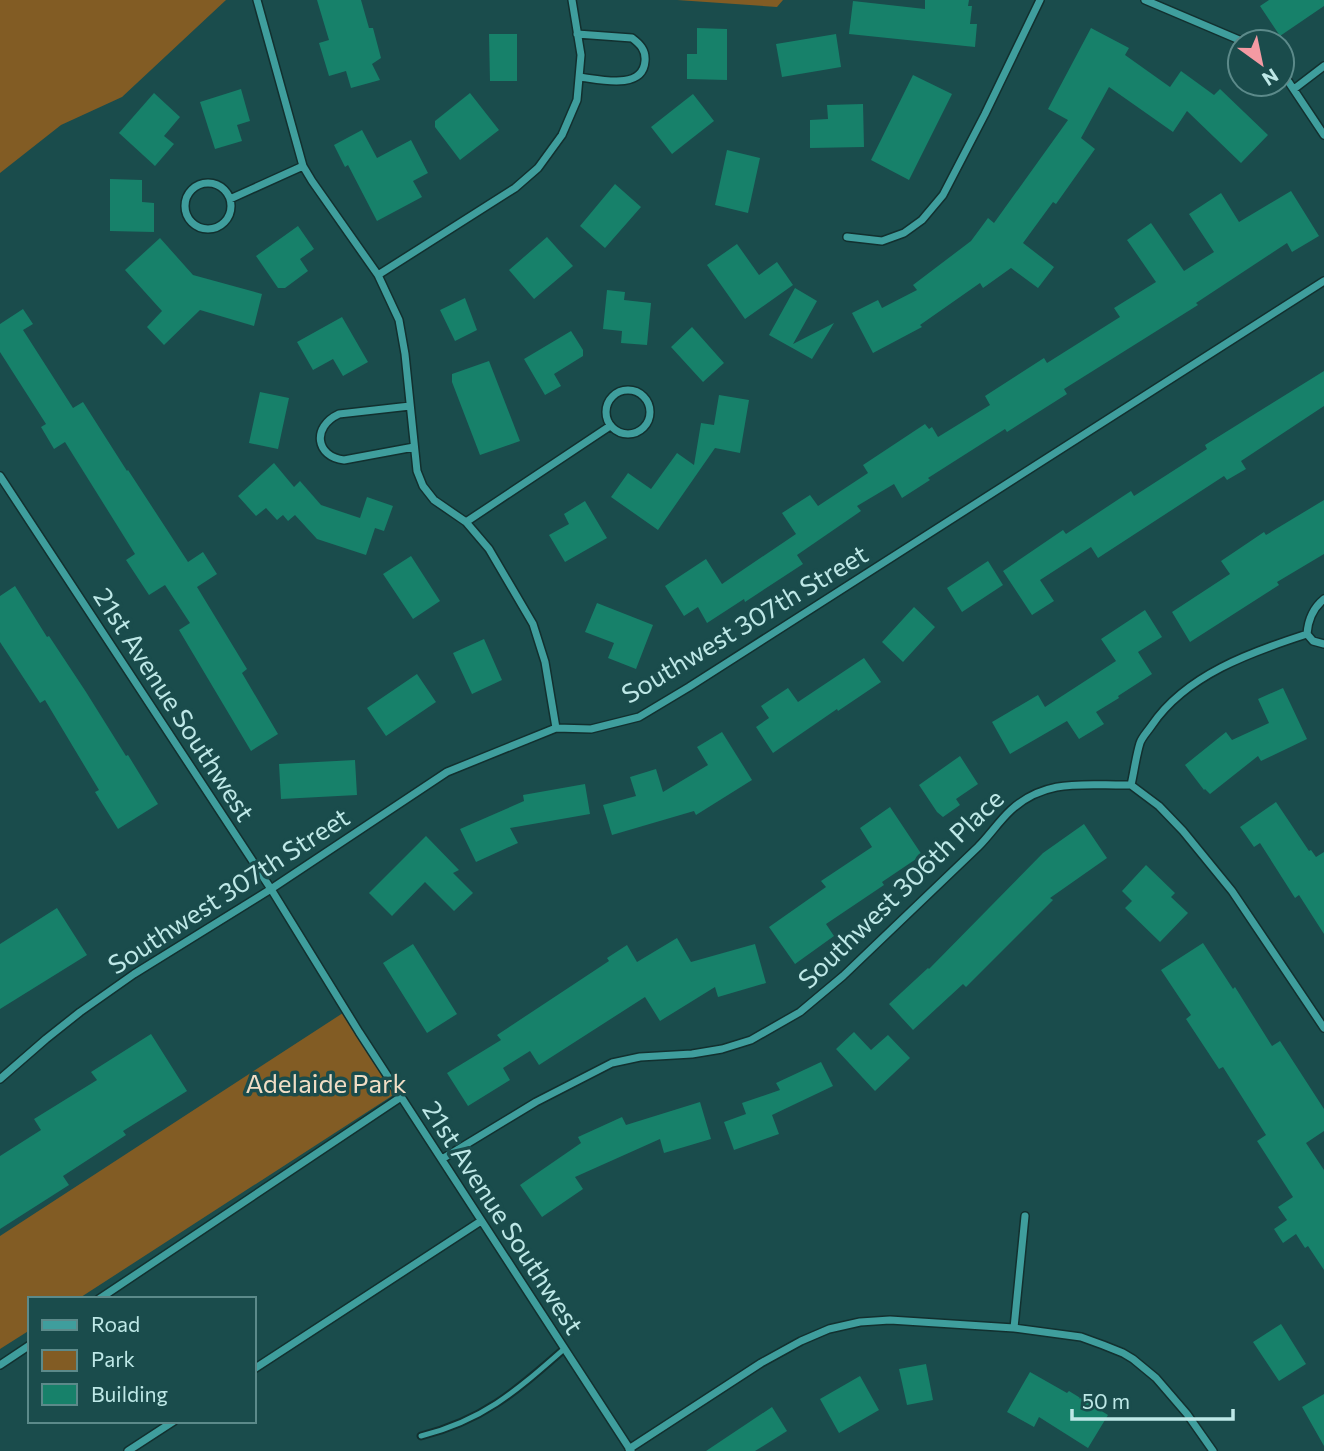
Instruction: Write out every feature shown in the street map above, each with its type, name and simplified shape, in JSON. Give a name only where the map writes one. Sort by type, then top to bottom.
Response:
[{"type":"street","points":[[257,0],[303,166],[378,275],[399,320],[405,354],[416,471],[434,500],[466,522],[489,548],[533,624],[545,662],[555,728]]},
{"type":"street","points":[[378,275],[515,188],[538,168],[562,135],[577,100],[581,55],[572,0]]},
{"type":"street","points":[[847,237],[882,241],[904,233],[922,220],[943,195],[1041,0]]},
{"type":"street","points":[[1145,0],[1226,34]]},
{"type":"street","points":[[578,34],[632,38],[644,51],[645,59],[644,68],[631,80],[579,77]]},
{"type":"street","points":[[1296,87],[1324,66]]},
{"type":"street","points":[[1296,92],[1324,135]]},
{"type":"street","points":[[230,199],[303,166]]},
{"type":"street","points":[[206,183],[220,187],[230,199],[230,214],[221,226],[206,230],[198,228],[187,217],[187,195],[198,185],[206,183]]},
{"type":"street","name":"Southwest 307th Street","points":[[0,1079],[54,1032],[123,982],[271,889],[447,772],[555,728],[591,729],[639,717],[1324,281]]},
{"type":"street","points":[[636,391],[647,400],[651,415],[638,433],[623,434],[610,426],[607,420],[607,405],[615,394],[636,391]]},
{"type":"street","points":[[410,406],[339,414],[322,426],[320,435],[321,444],[326,451],[337,459],[344,460],[414,447]]},
{"type":"street","points":[[466,522],[610,426]]},
{"type":"street","name":"21st Avenue Southwest","points":[[0,476],[271,889],[359,1032],[630,1450]]},
{"type":"street","points":[[1324,599],[1314,609],[1308,621],[1307,634],[1313,641],[1324,644]]},
{"type":"street","points":[[1307,634],[1237,659],[1182,693],[1159,715],[1140,741],[1132,785],[1159,806],[1183,831],[1224,881],[1324,1028]]},
{"type":"street","name":"Southwest 306th Place","points":[[442,1159],[536,1102],[612,1063],[640,1057],[692,1054],[751,1040],[800,1012],[843,976],[1025,798],[1060,785],[1132,785]]},
{"type":"street","points":[[102,1297],[401,1097]]},
{"type":"street","points":[[1014,1328],[1025,1216]]},
{"type":"street","points":[[256,1368],[481,1221]]},
{"type":"street","points":[[630,1450],[761,1363],[801,1341],[829,1329],[860,1322],[890,1320],[1014,1328],[1081,1337],[1123,1353],[1142,1365],[1172,1395],[1213,1451]]},
{"type":"street","points":[[0,1365],[28,1346]]},
{"type":"street","points":[[128,1451],[171,1423]]},
{"type":"lane","points":[[421,1436],[446,1429],[495,1405],[528,1381],[564,1349]]},
{"type":"green space","points":[[0,0],[226,0],[122,97],[61,125],[0,173]]},
{"type":"green space","points":[[677,0],[783,0],[777,7]]},
{"type":"green space","name":"Adelaide Park","points":[[346,1011],[398,1092],[81,1297],[28,1297],[28,1331],[0,1349],[0,1236]]},
{"type":"building","points":[[317,0],[361,0],[369,28],[373,28],[381,58],[372,64],[380,80],[351,88],[346,71],[329,76],[319,43],[329,40]]},
{"type":"building","points":[[925,0],[969,0],[968,6],[972,6],[970,24],[977,24],[975,47],[849,34],[853,1],[925,9]]},
{"type":"building","points":[[1269,0],[1324,0],[1324,6],[1292,28],[1275,28],[1260,6]]},
{"type":"building","points":[[697,28],[727,29],[727,80],[687,79],[687,54],[697,54]]},
{"type":"building","points":[[1091,28],[1129,48],[1125,55],[1170,87],[1181,71],[1214,95],[1220,89],[1226,98],[1229,98],[1268,135],[1241,163],[1187,111],[1173,132],[1109,87],[1081,138],[1095,149],[1056,204],[1053,202],[1023,243],[1054,267],[1038,288],[1011,268],[983,288],[980,283],[920,325],[922,327],[873,353],[852,313],[878,300],[882,308],[917,290],[913,285],[971,241],[988,218],[994,223],[1068,120],[1048,109]]},
{"type":"building","points":[[489,34],[517,34],[517,81],[490,81]]},
{"type":"building","points":[[836,34],[841,67],[782,77],[776,44]]},
{"type":"building","points":[[913,75],[952,94],[909,180],[871,160]]},
{"type":"building","points":[[241,89],[250,121],[237,125],[242,141],[215,149],[200,102]]},
{"type":"building","points":[[154,93],[180,117],[164,136],[174,144],[155,166],[119,133]]},
{"type":"building","points":[[470,93],[499,130],[460,160],[435,127],[435,121]]},
{"type":"building","points":[[693,94],[714,121],[672,154],[651,127]]},
{"type":"building","points":[[863,104],[864,147],[810,148],[810,120],[828,119],[827,105]]},
{"type":"building","points":[[362,130],[377,158],[411,140],[428,173],[413,181],[422,197],[377,221],[348,165],[345,167],[334,145]]},
{"type":"building","points":[[727,150],[760,158],[748,213],[715,205]]},
{"type":"building","points":[[110,179],[142,180],[142,202],[154,203],[154,232],[110,231]]},
{"type":"building","points":[[615,184],[641,207],[605,248],[580,226]]},
{"type":"building","points":[[1291,191],[1319,236],[1292,252],[1287,243],[1196,303],[1198,305],[1064,389],[1067,394],[1007,432],[1005,429],[928,478],[930,480],[902,498],[894,484],[857,506],[861,511],[797,555],[803,564],[745,602],[744,599],[707,623],[698,607],[684,616],[665,586],[706,559],[722,584],[796,534],[782,513],[810,495],[818,506],[868,473],[863,465],[925,424],[929,429],[932,427],[938,437],[990,405],[985,396],[1044,358],[1047,363],[1120,317],[1114,308],[1156,282],[1127,240],[1151,223],[1184,271],[1214,252],[1189,214],[1221,193],[1239,222]]},
{"type":"building","points":[[298,226],[314,249],[300,259],[308,271],[285,288],[278,288],[256,256]]},
{"type":"building","points":[[547,237],[573,266],[534,299],[509,270]]},
{"type":"building","points":[[160,238],[193,275],[262,294],[254,326],[200,310],[164,345],[147,327],[162,311],[125,270]]},
{"type":"building","points":[[737,244],[759,275],[777,262],[793,285],[745,319],[707,265]]},
{"type":"building","points":[[795,288],[817,301],[793,344],[834,323],[812,359],[769,335]]},
{"type":"building","points":[[607,290],[625,292],[624,300],[651,303],[647,345],[621,343],[622,331],[603,329]]},
{"type":"building","points":[[465,298],[477,330],[455,341],[440,310]]},
{"type":"building","points":[[23,309],[33,324],[23,330],[73,408],[83,402],[188,562],[203,552],[217,574],[197,587],[247,669],[242,673],[278,734],[251,751],[179,630],[190,623],[165,585],[149,595],[126,560],[135,554],[65,442],[54,449],[41,427],[46,424],[0,352],[0,324]]},
{"type":"building","points":[[342,317],[368,362],[343,376],[333,359],[313,370],[297,342]]},
{"type":"building","points":[[692,327],[724,363],[703,382],[671,347]]},
{"type":"building","points":[[571,331],[583,350],[583,356],[554,374],[561,386],[545,395],[524,359]]},
{"type":"building","points":[[489,361],[520,441],[480,455],[452,382],[452,374]]},
{"type":"building","points":[[1324,371],[1324,406],[1241,461],[1246,469],[1227,480],[1224,476],[1098,558],[1091,547],[1040,580],[1054,601],[1032,615],[1003,571],[1063,530],[1066,534],[1131,491],[1134,496],[1207,449],[1205,445]]},
{"type":"building","points":[[260,392],[289,398],[278,449],[249,443]]},
{"type":"building","points":[[719,395],[749,400],[740,453],[715,448],[658,530],[611,497],[628,473],[651,489],[677,453],[694,465],[701,423],[714,425]]},
{"type":"building","points":[[274,463],[294,487],[300,481],[321,505],[360,518],[367,497],[393,506],[384,531],[375,528],[366,555],[317,539],[295,515],[288,521],[283,515],[277,520],[266,508],[256,516],[238,496]]},
{"type":"building","points":[[1324,500],[1324,554],[1277,582],[1279,585],[1190,642],[1172,612],[1230,574],[1221,561],[1264,532],[1266,535]]},
{"type":"building","points":[[585,501],[607,538],[565,562],[549,535],[569,524],[564,514]]},
{"type":"building","points":[[411,556],[440,601],[413,619],[383,574]]},
{"type":"building","points":[[988,561],[1003,585],[962,612],[947,588]]},
{"type":"building","points":[[15,586],[158,804],[118,829],[95,792],[99,790],[45,700],[40,703],[0,642],[0,596]]},
{"type":"building","points":[[597,603],[653,625],[636,669],[608,658],[614,643],[585,632]]},
{"type":"building","points":[[914,607],[935,627],[903,662],[882,642]]},
{"type":"building","points":[[1145,610],[1162,637],[1138,652],[1152,674],[1096,712],[1104,724],[1079,739],[1067,721],[1010,754],[992,722],[1038,695],[1045,707],[1116,661],[1101,639]]},
{"type":"building","points":[[484,639],[502,680],[472,694],[453,653]]},
{"type":"building","points":[[864,658],[881,682],[773,753],[756,727],[769,718],[761,706],[788,688],[798,702]]},
{"type":"building","points":[[417,674],[436,702],[386,736],[367,708]]},
{"type":"building","points":[[1283,688],[1307,739],[1261,761],[1258,756],[1210,794],[1204,790],[1185,765],[1226,732],[1232,740],[1269,723],[1258,699]]},
{"type":"building","points":[[722,732],[752,780],[696,815],[694,811],[612,835],[603,805],[636,796],[630,777],[656,769],[663,792],[708,765],[697,747]]},
{"type":"building","points":[[960,756],[978,784],[956,799],[960,805],[943,817],[919,785]]},
{"type":"building","points":[[355,760],[357,795],[281,799],[279,764]]},
{"type":"building","points":[[585,784],[590,814],[510,828],[518,843],[476,862],[460,829],[524,801],[523,795]]},
{"type":"building","points":[[1276,802],[1309,851],[1316,857],[1324,852],[1324,934],[1299,895],[1295,898],[1260,843],[1254,847],[1240,827]]},
{"type":"building","points":[[890,807],[922,855],[882,882],[884,885],[826,924],[834,936],[795,964],[769,927],[826,887],[821,881],[872,847],[860,828]]},
{"type":"building","points":[[1084,824],[1107,858],[1050,898],[1053,900],[966,987],[963,984],[913,1030],[889,1004],[929,969],[1043,853]]},
{"type":"building","points":[[426,836],[459,870],[453,873],[473,893],[454,911],[425,882],[392,916],[369,893]]},
{"type":"building","points":[[1146,865],[1175,893],[1171,897],[1188,913],[1160,942],[1125,908],[1132,901],[1122,891]]},
{"type":"building","points":[[57,908],[87,955],[0,1009],[0,944]]},
{"type":"building","points":[[677,938],[691,962],[755,944],[766,983],[718,997],[715,987],[660,1021],[645,997],[539,1065],[530,1051],[503,1068],[510,1080],[468,1106],[447,1073],[501,1040],[497,1035],[609,961],[607,958],[627,945],[637,962]]},
{"type":"building","points":[[1203,943],[1272,1046],[1280,1041],[1324,1109],[1324,1131],[1306,1143],[1324,1170],[1324,1270],[1308,1246],[1305,1248],[1296,1234],[1283,1243],[1274,1229],[1287,1220],[1278,1207],[1293,1197],[1257,1141],[1266,1135],[1223,1067],[1219,1069],[1186,1019],[1191,1015],[1161,970]]},
{"type":"building","points":[[413,944],[457,1014],[427,1033],[383,963]]},
{"type":"building","points":[[854,1032],[871,1050],[888,1035],[910,1058],[875,1091],[836,1049]]},
{"type":"building","points":[[151,1034],[187,1091],[123,1131],[126,1135],[63,1176],[69,1185],[0,1229],[0,1156],[41,1130],[34,1119],[97,1080],[91,1072]]},
{"type":"building","points":[[821,1062],[833,1086],[772,1115],[779,1134],[734,1150],[724,1122],[746,1114],[742,1103],[780,1090],[776,1083]]},
{"type":"building","points":[[700,1102],[711,1139],[664,1153],[660,1139],[575,1177],[583,1189],[542,1217],[520,1185],[581,1143],[578,1137],[622,1117],[626,1125]]},
{"type":"building","points":[[1281,1324],[1306,1364],[1279,1381],[1253,1342]]},
{"type":"building","points":[[926,1364],[933,1400],[907,1405],[899,1369]]},
{"type":"building","points":[[1030,1372],[1067,1393],[1069,1391],[1108,1415],[1088,1448],[1039,1417],[1034,1427],[1007,1412]]},
{"type":"building","points":[[860,1376],[879,1410],[839,1433],[820,1399]]},
{"type":"building","points":[[1324,1394],[1324,1446],[1302,1407]]},
{"type":"building","points":[[772,1407],[787,1431],[755,1451],[706,1451]]}]
